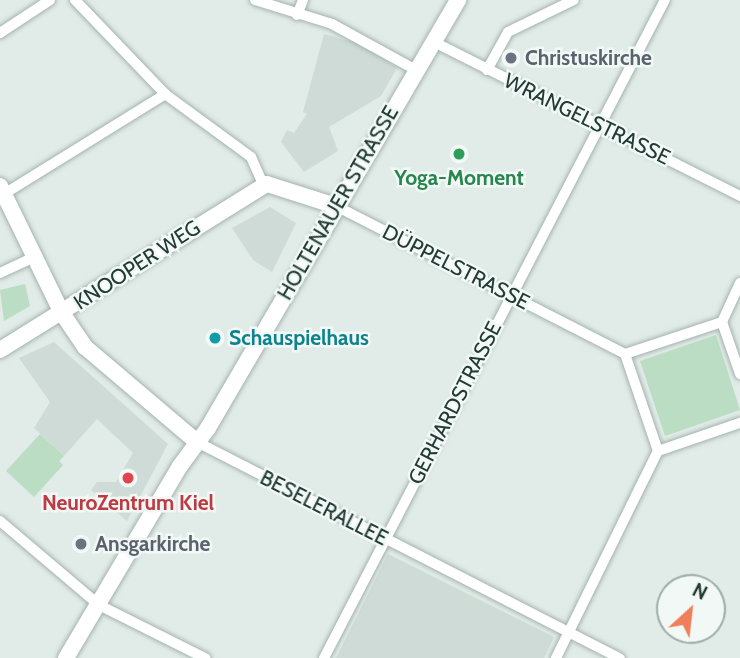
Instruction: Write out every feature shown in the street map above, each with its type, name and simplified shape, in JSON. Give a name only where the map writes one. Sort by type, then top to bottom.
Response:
[{"type":"main road","name":"HOLTENAUER STRASSE","points":[[66,658],[458,0]]},
{"type":"main road","name":"DÜPPELSTRASSE","points":[[274,186],[333,210]]},
{"type":"main road","name":"KNOOPER WEG","points":[[0,350],[274,186]]},
{"type":"main road","name":"BESELERALLEE","points":[[2,190],[62,313],[93,355],[197,442]]},
{"type":"street","points":[[0,33],[50,0]]},
{"type":"street","points":[[75,0],[165,94],[251,157],[274,186]]},
{"type":"street","points":[[254,0],[340,28],[416,70]]},
{"type":"street","points":[[297,15],[303,0]]},
{"type":"street","points":[[487,70],[508,32],[574,0]]},
{"type":"street","name":"GERHARDSTRASSE","points":[[324,658],[665,0]]},
{"type":"street","name":"WRANGELSTRASSE","points":[[433,43],[740,196]]},
{"type":"street","points":[[2,190],[165,94]]},
{"type":"street","name":"DÜPPELSTRASSE","points":[[333,210],[625,354]]},
{"type":"street","points":[[0,273],[36,256]]},
{"type":"street","points":[[740,283],[722,321],[740,374]]},
{"type":"street","points":[[659,451],[625,354],[722,321]]},
{"type":"street","points":[[556,658],[659,451],[740,423]]},
{"type":"street","name":"BESELERALLEE","points":[[197,442],[620,658]]},
{"type":"street","points":[[0,521],[99,605],[205,658]]},
{"type":"shaded area","points":[[324,34],[360,44],[397,68],[381,96],[329,127],[338,151],[304,172],[281,142],[287,130],[294,133],[307,114],[303,112]]},
{"type":"shaded area","points":[[270,207],[296,223],[272,272],[253,260],[232,228]]},
{"type":"shaded area","points":[[54,342],[168,444],[127,521],[91,490],[97,482],[116,482],[133,453],[97,419],[64,456],[34,428],[50,402],[19,358]]},
{"type":"shaded area","points":[[388,554],[554,637],[544,658],[336,658]]},
{"type":"green space","points":[[25,284],[30,306],[4,321],[0,290]]},
{"type":"green space","points":[[716,335],[740,410],[665,436],[640,361]]},
{"type":"green space","points":[[40,434],[64,456],[59,461],[63,465],[34,497],[6,471]]},
{"type":"place","name":"Christuskirche","points":[[511,58]]},
{"type":"place","name":"Yoga-Moment","points":[[459,154]]},
{"type":"place","name":"Schauspielhaus","points":[[215,338]]},
{"type":"place","name":"NeuroZentrum Kiel","points":[[128,478]]},
{"type":"place","name":"Ansgarkirche","points":[[81,544]]}]
